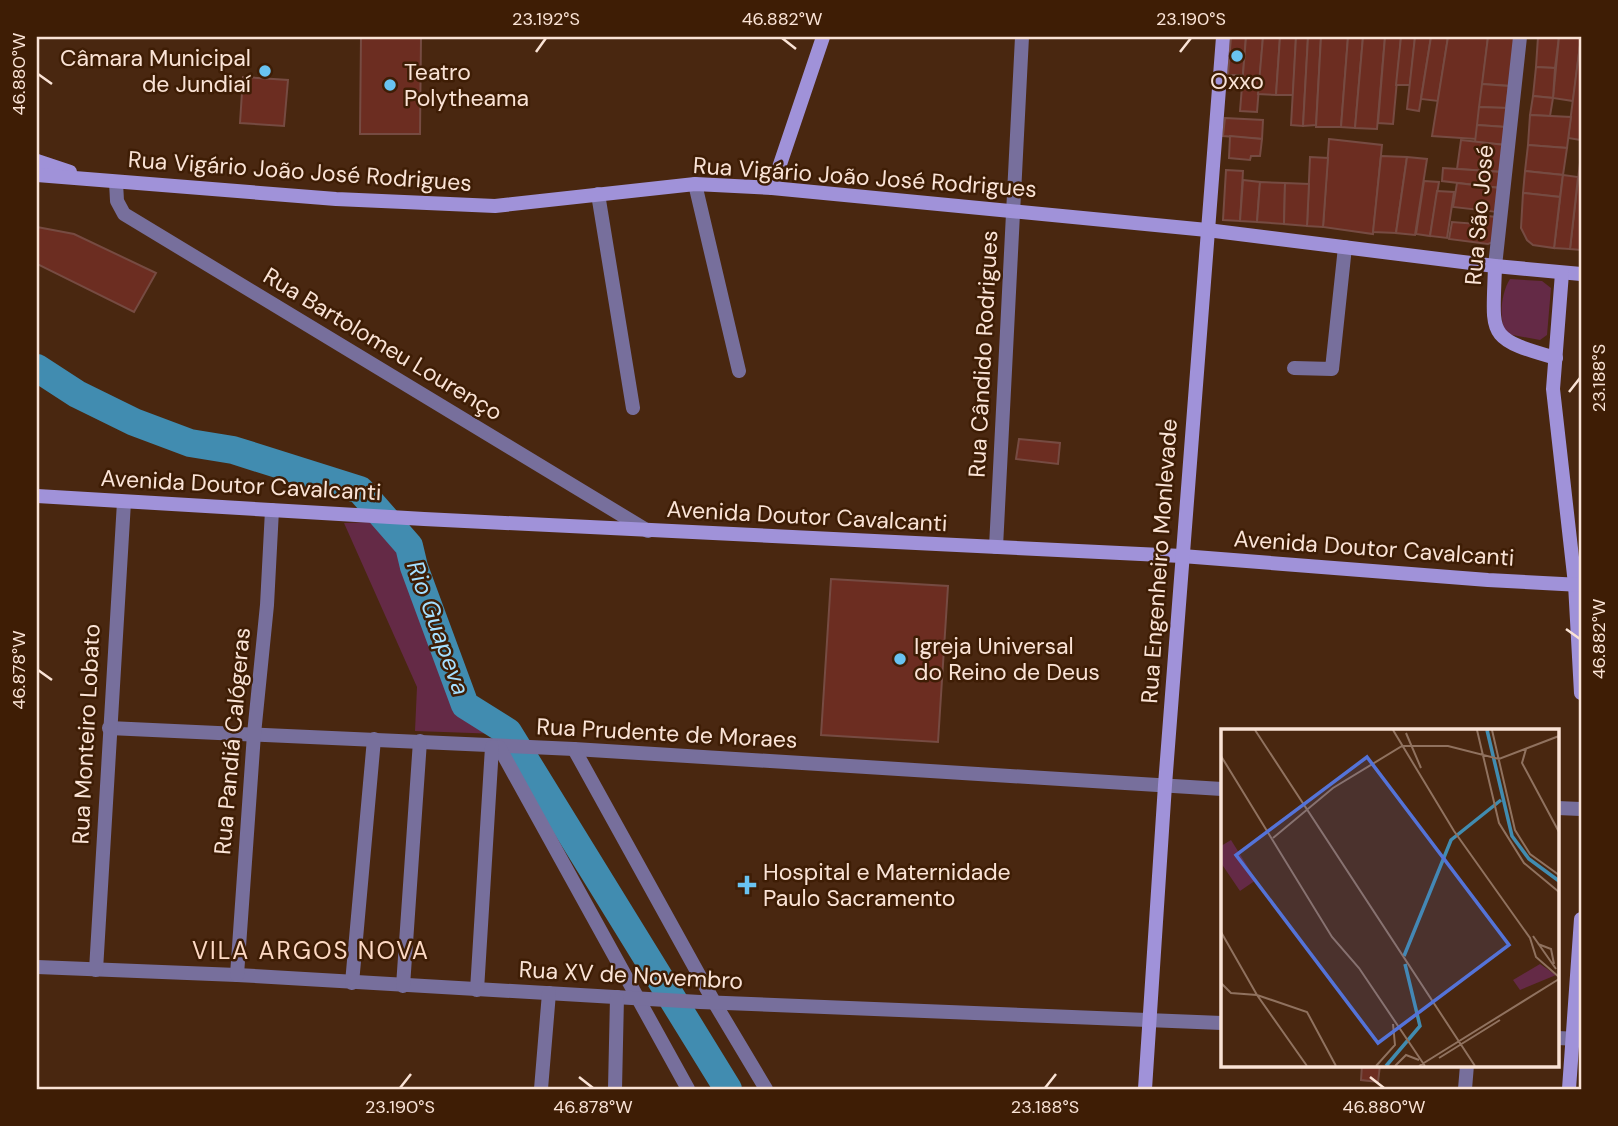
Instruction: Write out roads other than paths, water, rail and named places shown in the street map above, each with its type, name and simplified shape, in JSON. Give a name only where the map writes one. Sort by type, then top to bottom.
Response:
[{"type":"main road","points":[[772,188],[823,37]]},
{"type":"main road","name":"Rua Engenheiro Monlevade","points":[[1145,1089],[1164,785],[1223,37]]},
{"type":"main road","points":[[37,161],[92,179]]},
{"type":"main road","name":"Rua Vigário João José Rodrigues","points":[[37,175],[336,199],[495,206],[695,184],[772,188],[1207,230],[1495,266],[1581,274]]},
{"type":"main road","name":"Rua São José","points":[[1495,266],[1494,318],[1497,331],[1502,338],[1518,348],[1556,358]]},
{"type":"main road","points":[[1562,273],[1553,388],[1578,584],[1581,693]]},
{"type":"main road","name":"Avenida Doutor Cavalcanti","points":[[37,496],[648,531],[1182,556],[1488,580],[1578,584]]},
{"type":"main road","points":[[1569,1089],[1578,1039],[1581,919]]},
{"type":"street","name":"Rua Cândido Rodrigues","points":[[996,547],[1022,37]]},
{"type":"street","name":"Rua São José","points":[[1495,266],[1520,37]]},
{"type":"street","name":"Rua Bartolomeu Lourenço","points":[[116,182],[117,201],[124,214],[648,531]]},
{"type":"street","points":[[695,184],[739,371]]},
{"type":"street","points":[[598,194],[633,408]]},
{"type":"street","points":[[1294,368],[1332,369],[1345,247]]},
{"type":"street","name":"Rua Monteiro Lobato","points":[[96,970],[124,502]]},
{"type":"street","name":"Rua Pandiá Calógeras","points":[[237,975],[254,734],[267,605],[272,510]]},
{"type":"street","name":"Rua Prudente de Moraes","points":[[109,728],[573,749],[1221,789]]},
{"type":"street","points":[[352,983],[374,739]]},
{"type":"street","points":[[403,986],[420,741]]},
{"type":"street","points":[[477,990],[501,747]]},
{"type":"street","points":[[501,747],[646,999],[688,1089]]},
{"type":"street","points":[[573,749],[707,1002],[766,1089]]},
{"type":"street","points":[[1558,807],[1581,809]]},
{"type":"street","name":"Rua XV de Novembro","points":[[37,967],[237,975],[707,1002],[1221,1023]]},
{"type":"street","points":[[541,1089],[549,993]]},
{"type":"street","points":[[615,1089],[617,997]]},
{"type":"street","points":[[1558,1038],[1578,1039]]},
{"type":"street","points":[[1465,1089],[1467,1066]]},
{"type":"waterway","name":"Rio Guapeva","points":[[37,368],[77,394],[134,422],[190,443],[233,450],[360,490],[409,546],[414,567],[465,705],[508,732],[728,1089]]},
{"type":"place","name":"Oxxo","points":[[1237,56]]},
{"type":"place","name":"Câmara Municipal de Jundiaí","points":[[265,71]]},
{"type":"place","name":"Teatro Polytheama","points":[[390,85]]},
{"type":"place","name":"Igreja Universal do Reino de Deus","points":[[900,659]]},
{"type":"place","name":"Hospital e Maternidade Paulo Sacramento","points":[[747,885]]},
{"type":"district","name":"VILA ARGOS NOVA","points":[[311,951]]}]
